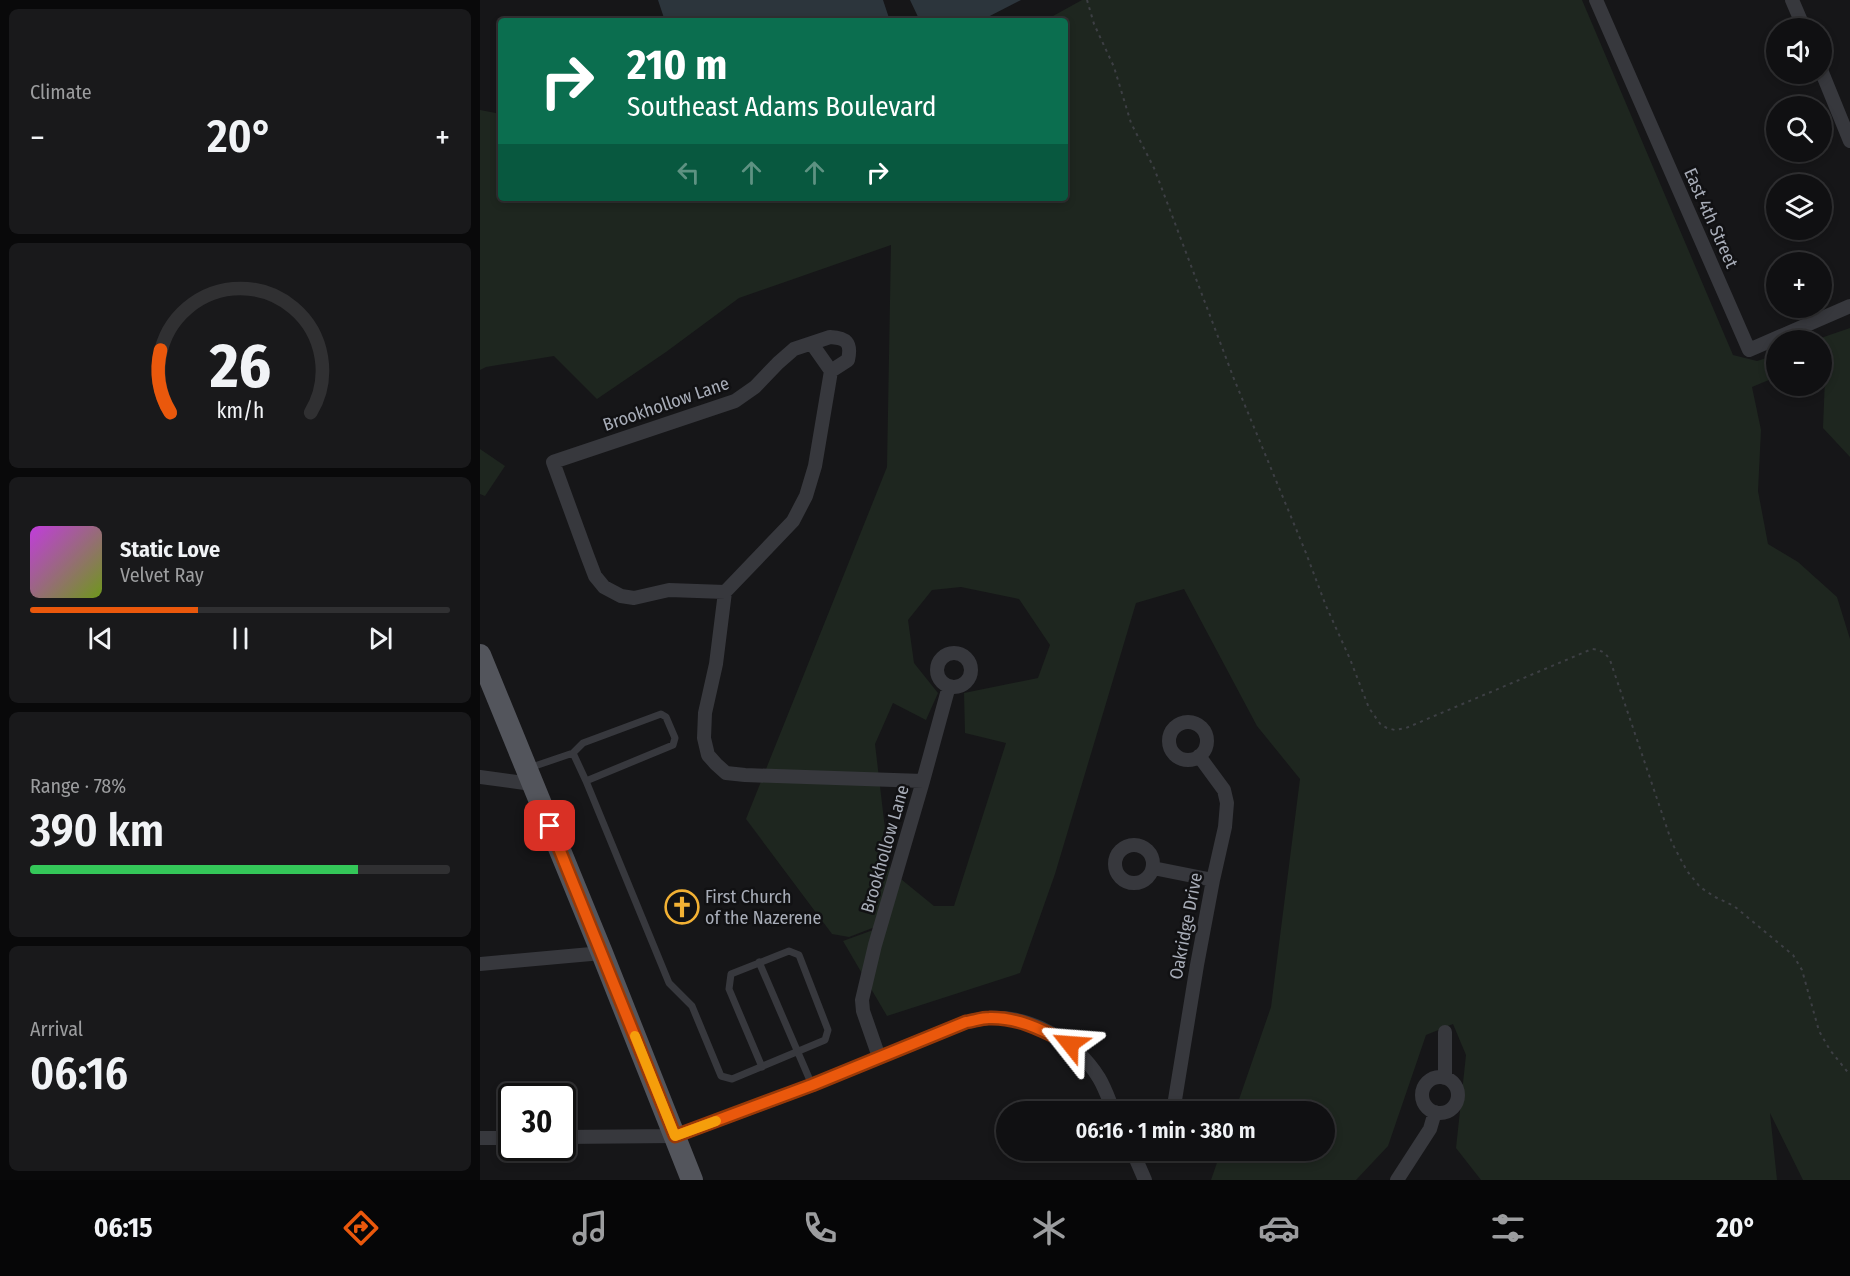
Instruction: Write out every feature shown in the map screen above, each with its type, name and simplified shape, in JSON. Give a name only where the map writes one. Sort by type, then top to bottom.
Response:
[{"type":"main road","points":[[480,655],[692,1180]]},
{"type":"street","name":"East 4th Street","points":[[1596,0],[1749,350],[1850,306]]},
{"type":"street","points":[[1792,0],[1800,18]]},
{"type":"street","points":[[1827,84],[1850,141]]},
{"type":"street","name":"Brookhollow Lane","points":[[831,371],[848,360],[850,351],[848,343],[842,338],[830,337],[795,349],[755,387],[735,400],[553,462],[595,576],[604,586],[621,596],[634,598],[669,590],[725,592],[716,664],[705,713],[704,738],[708,755],[716,764],[726,772],[745,775],[923,781],[875,945],[862,1000],[863,1011],[879,1058]]},
{"type":"street","points":[[725,592],[792,521],[806,496],[815,466],[831,371],[812,344]]},
{"type":"street","points":[[923,781],[949,686]]},
{"type":"street","name":"Oakridge Drive","points":[[1175,1101],[1213,880],[1225,827],[1227,803],[1224,790],[1199,756]]},
{"type":"street","points":[[480,777],[529,776]]},
{"type":"street","points":[[1153,868],[1213,880]]},
{"type":"street","points":[[480,964],[602,953]]},
{"type":"street","points":[[576,1137],[675,1136],[812,1085],[966,1022],[989,1018],[1030,1024],[1070,1044],[1090,1065],[1109,1101]]},
{"type":"street","points":[[1445,1032],[1445,1077]]},
{"type":"street","points":[[1445,1077],[1455,1084],[1457,1101],[1450,1110],[1435,1112],[1425,1103],[1423,1091],[1434,1078],[1445,1077]]},
{"type":"street","points":[[1397,1180],[1430,1129],[1435,1112]]},
{"type":"street","points":[[480,1138],[498,1138]]},
{"type":"street","points":[[1136,1161],[1141,1178]]},
{"type":"lane","points":[[529,776],[573,753],[583,743],[661,714],[666,717],[675,738],[673,745],[586,781]]},
{"type":"lane","points":[[573,753],[669,983],[692,1006],[721,1076],[732,1079],[762,1067],[798,1052],[825,1040],[828,1030],[799,956],[789,951],[731,974],[729,989],[762,1067]]},
{"type":"lane","points":[[759,963],[812,1085]]},
{"type":"path","points":[[1087,0],[1094,24],[1114,67],[1131,123],[1154,168],[1238,389],[1373,716],[1387,728],[1395,730],[1406,728],[1592,649],[1606,654],[1672,843],[1687,871],[1700,887],[1734,906],[1793,955],[1802,970],[1819,1031],[1830,1050],[1850,1075]]},
{"type":"shaded area","points":[[658,0],[883,0],[889,18],[664,18]]},
{"type":"shaded area","points":[[910,0],[1021,0],[986,18],[919,18]]},
{"type":"shaded area","points":[[1082,0],[1582,0],[1733,355],[1757,361],[1766,358],[1766,381],[1752,387],[1761,430],[1758,491],[1768,544],[1798,562],[1837,597],[1850,639],[1850,1180],[1803,1180],[1770,1113],[1777,1180],[1481,1180],[1456,1148],[1466,1055],[1453,1024],[1426,1035],[1388,1146],[1356,1180],[1211,1180],[1218,1161],[1335,1161],[1335,1101],[1238,1101],[1271,1007],[1300,779],[1257,726],[1184,589],[1136,603],[1055,874],[1020,973],[887,1016],[843,941],[887,925],[896,875],[934,906],[954,906],[1006,743],[965,733],[964,693],[1038,678],[1050,645],[1019,599],[961,587],[932,590],[908,620],[914,663],[938,693],[926,720],[893,703],[875,744],[892,888],[875,927],[849,937],[832,934],[746,819],[887,467],[891,245],[739,298],[597,399],[554,356],[486,367],[480,370],[480,110],[498,113],[498,201],[1068,201],[1068,18],[1049,18]]},
{"type":"shaded area","points":[[1850,328],[1850,457],[1823,428],[1824,396],[1832,396],[1832,334]]},
{"type":"shaded area","points":[[480,449],[505,466],[485,496],[480,494]]},
{"type":"slow traffic","points":[[635,1036],[675,1136],[716,1121]]},
{"type":"place","name":"First Church of the Nazerene","points":[[682,907]]},
{"type":"route","points":[[550,826],[675,1136],[812,1085],[966,1022],[989,1018],[1030,1024],[1070,1044]]}]
